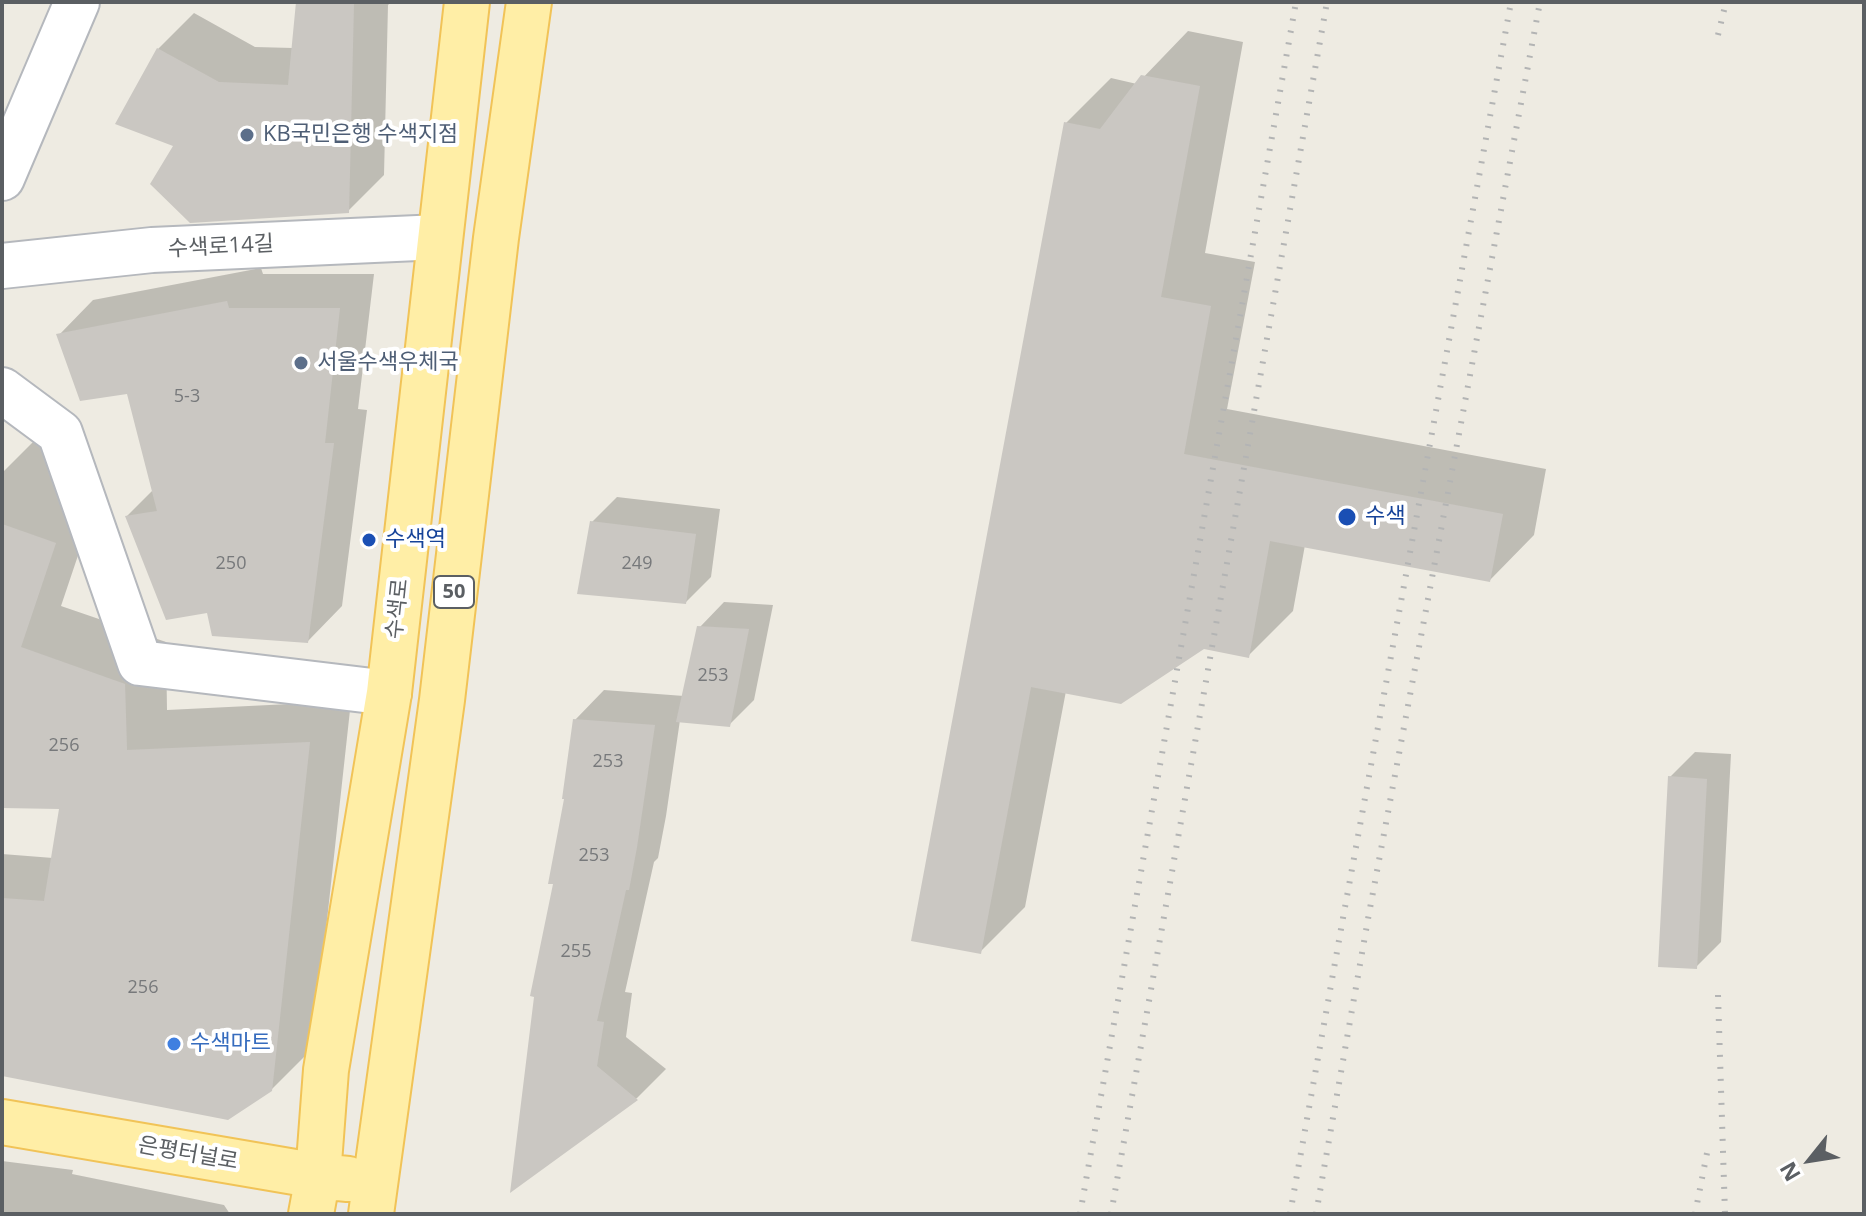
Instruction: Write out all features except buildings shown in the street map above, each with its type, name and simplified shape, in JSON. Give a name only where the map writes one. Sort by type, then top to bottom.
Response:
[{"type":"main road","name":"수색로","points":[[315,1195],[326,1070],[389,693],[467,2]]},
{"type":"main road","name":"50","points":[[373,1198],[438,730],[496,238],[529,2]]},
{"type":"main road","name":"은평터널로","points":[[2,1122],[315,1195],[373,1198]]},
{"type":"street","points":[[2,178],[73,3]]},
{"type":"street","name":"수색로14길","points":[[2,266],[152,250],[440,237]]},
{"type":"street","points":[[2,390],[60,433],[140,663],[389,693]]},
{"type":"railway","points":[[1080,1214],[1296,2]]},
{"type":"railway","points":[[1111,1214],[1327,2]]},
{"type":"railway","points":[[1290,1214],[1511,2]]},
{"type":"railway","points":[[1316,1214],[1368,919],[1540,2]]},
{"type":"railway","points":[[1718,35],[1726,2]]},
{"type":"railway","points":[[1718,995],[1725,1214]]},
{"type":"railway","points":[[1695,1214],[1708,1148]]},
{"type":"place","name":"KB국민은행 수색지점","points":[[247,135]]},
{"type":"place","name":"서울수색우체국","points":[[301,363]]},
{"type":"place","name":"수색","points":[[1347,517]]},
{"type":"place","name":"수색역","points":[[369,540]]},
{"type":"place","name":"수색마트","points":[[174,1044]]}]
